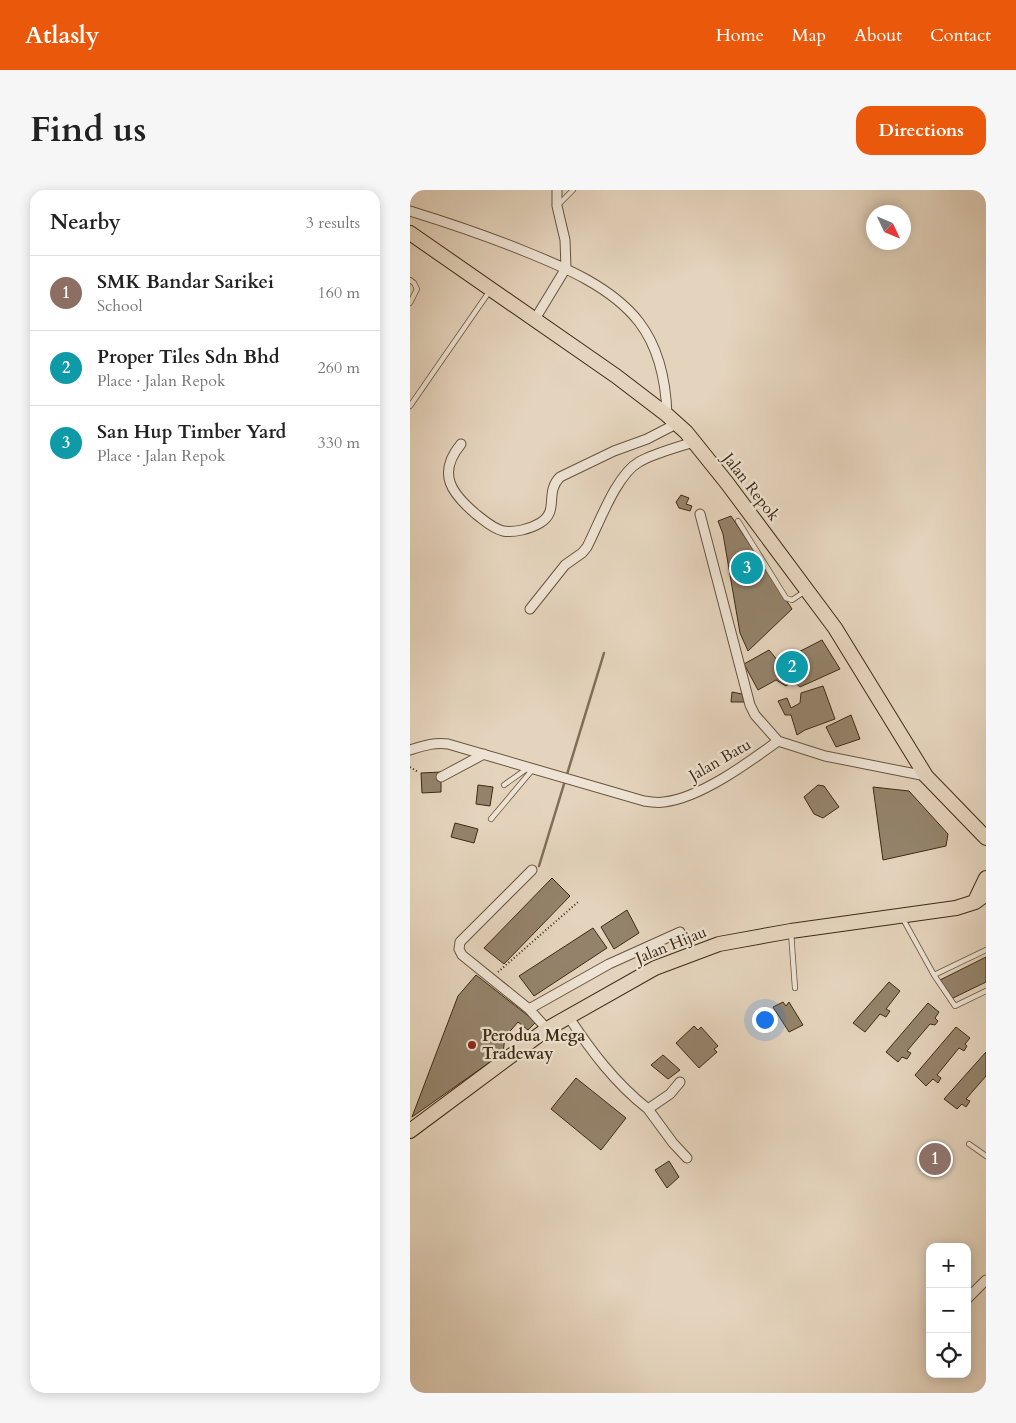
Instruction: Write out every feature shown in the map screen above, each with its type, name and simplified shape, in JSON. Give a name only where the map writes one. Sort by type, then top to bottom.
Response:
[{"type":"main road","name":"Jalan Repok","points":[[410,233],[492,288],[616,376],[671,419],[693,442],[807,589],[863,672],[926,776],[986,838]]},
{"type":"main road","points":[[983,896],[986,878]]},
{"type":"main road","name":"Jalan Hijau","points":[[410,1131],[547,1029],[655,968],[719,944],[791,931],[956,908],[983,896]]},
{"type":"street","points":[[535,319],[566,268],[565,240],[558,206],[557,190]]},
{"type":"street","points":[[410,211],[480,234],[582,276],[609,294],[640,323],[658,359],[663,374],[671,419],[647,439],[560,477],[554,482],[551,489],[551,509],[547,517],[533,526],[513,532],[495,528],[468,507],[454,493],[450,484],[450,461],[461,444]]},
{"type":"street","points":[[530,609],[565,566],[587,547],[626,473],[643,460],[693,442]]},
{"type":"street","points":[[700,514],[750,704],[756,715],[778,742],[825,756],[926,776]]},
{"type":"street","name":"Jalan Batu","points":[[410,750],[440,743],[644,801],[664,802],[688,796],[709,785],[748,764],[778,742]]},
{"type":"street","points":[[441,777],[484,754]]},
{"type":"street","points":[[532,870],[460,942],[459,949],[462,955],[529,1009],[547,1029]]},
{"type":"street","points":[[529,1009],[609,964],[680,932]]},
{"type":"street","points":[[568,1016],[588,1048],[635,1099],[648,1109],[673,1143],[687,1158]]},
{"type":"street","points":[[648,1109],[670,1094],[680,1082]]},
{"type":"street","points":[[971,1290],[986,1280]]},
{"type":"lane","points":[[558,206],[573,190]]},
{"type":"lane","points":[[410,280],[417,289],[410,303]]},
{"type":"lane","points":[[410,406],[492,288]]},
{"type":"lane","points":[[738,521],[786,598],[792,600],[807,589]]},
{"type":"lane","points":[[504,785],[531,768]]},
{"type":"lane","points":[[490,819],[531,768]]},
{"type":"lane","points":[[902,916],[934,975],[955,1006],[986,991]]},
{"type":"lane","points":[[791,931],[795,988]]},
{"type":"lane","points":[[934,975],[986,950]]},
{"type":"lane","points":[[969,1144],[986,1156]]},
{"type":"path","points":[[410,767],[418,772]]},
{"type":"path","points":[[490,978],[578,902]]},
{"type":"building","points":[[681,495],[689,498],[686,504],[692,506],[690,511],[679,508],[676,502]]},
{"type":"building","points":[[731,516],[792,609],[748,651],[740,633],[723,534],[718,521]]},
{"type":"building","points":[[822,640],[840,669],[800,687],[793,681],[786,686],[776,680],[758,690],[744,664],[769,650],[779,662]]},
{"type":"building","points":[[823,686],[835,719],[805,730],[797,735],[791,715],[785,715],[778,701],[787,698],[791,708],[800,703],[801,693]]},
{"type":"building","points":[[732,692],[742,694],[744,702],[731,702]]},
{"type":"building","points":[[851,715],[860,739],[836,747],[826,727]]},
{"type":"building","points":[[441,772],[441,792],[422,793],[421,773]]},
{"type":"building","points":[[478,785],[493,787],[490,806],[476,804]]},
{"type":"building","points":[[818,785],[824,786],[839,807],[823,818],[814,814],[804,797]]},
{"type":"building","points":[[873,787],[909,791],[948,834],[946,846],[883,860]]},
{"type":"building","points":[[455,823],[478,829],[474,843],[451,837]]},
{"type":"building","points":[[552,878],[570,896],[504,964],[484,948]]},
{"type":"building","points":[[627,910],[639,933],[614,949],[601,927]]},
{"type":"building","points":[[593,928],[607,948],[534,996],[519,976]]},
{"type":"building","points":[[986,957],[986,982],[951,999],[940,980]]},
{"type":"building","name":"Perodua Mega Tradeway","points":[[476,975],[536,1022],[528,1030],[518,1022],[505,1037],[503,1053],[412,1117],[458,996]]},
{"type":"building","points":[[889,982],[900,991],[886,1009],[890,1011],[886,1017],[880,1014],[865,1032],[853,1023]]},
{"type":"building","points":[[783,1002],[786,1006],[789,1002],[803,1025],[789,1032],[773,1007]]},
{"type":"building","points":[[928,1003],[939,1012],[935,1018],[938,1021],[935,1025],[930,1024],[907,1051],[911,1053],[907,1059],[902,1057],[898,1062],[886,1052]]},
{"type":"building","points":[[694,1026],[698,1030],[701,1027],[718,1046],[714,1049],[717,1052],[699,1068],[676,1043]]},
{"type":"building","points":[[956,1027],[970,1038],[965,1044],[967,1046],[964,1051],[959,1048],[937,1075],[941,1078],[938,1083],[933,1079],[926,1086],[915,1075]]},
{"type":"building","points":[[986,1052],[986,1076],[966,1099],[970,1101],[966,1107],[962,1104],[957,1109],[944,1099]]},
{"type":"building","points":[[663,1055],[680,1070],[668,1079],[651,1065]]},
{"type":"building","points":[[576,1078],[626,1118],[601,1150],[551,1109]]},
{"type":"building","points":[[669,1161],[679,1177],[667,1188],[655,1170]]},
{"type":"waterway","points":[[539,866],[604,653]]},
{"type":"place","name":"San Hup Timber Yard","points":[[747,568]]},
{"type":"place","name":"Proper Tiles Sdn Bhd","points":[[792,667]]},
{"type":"place","name":"Perodua Mega Tradeway","points":[[472,1045]]},
{"type":"place","name":"SMK Bandar Sarikei","points":[[935,1159]]}]
